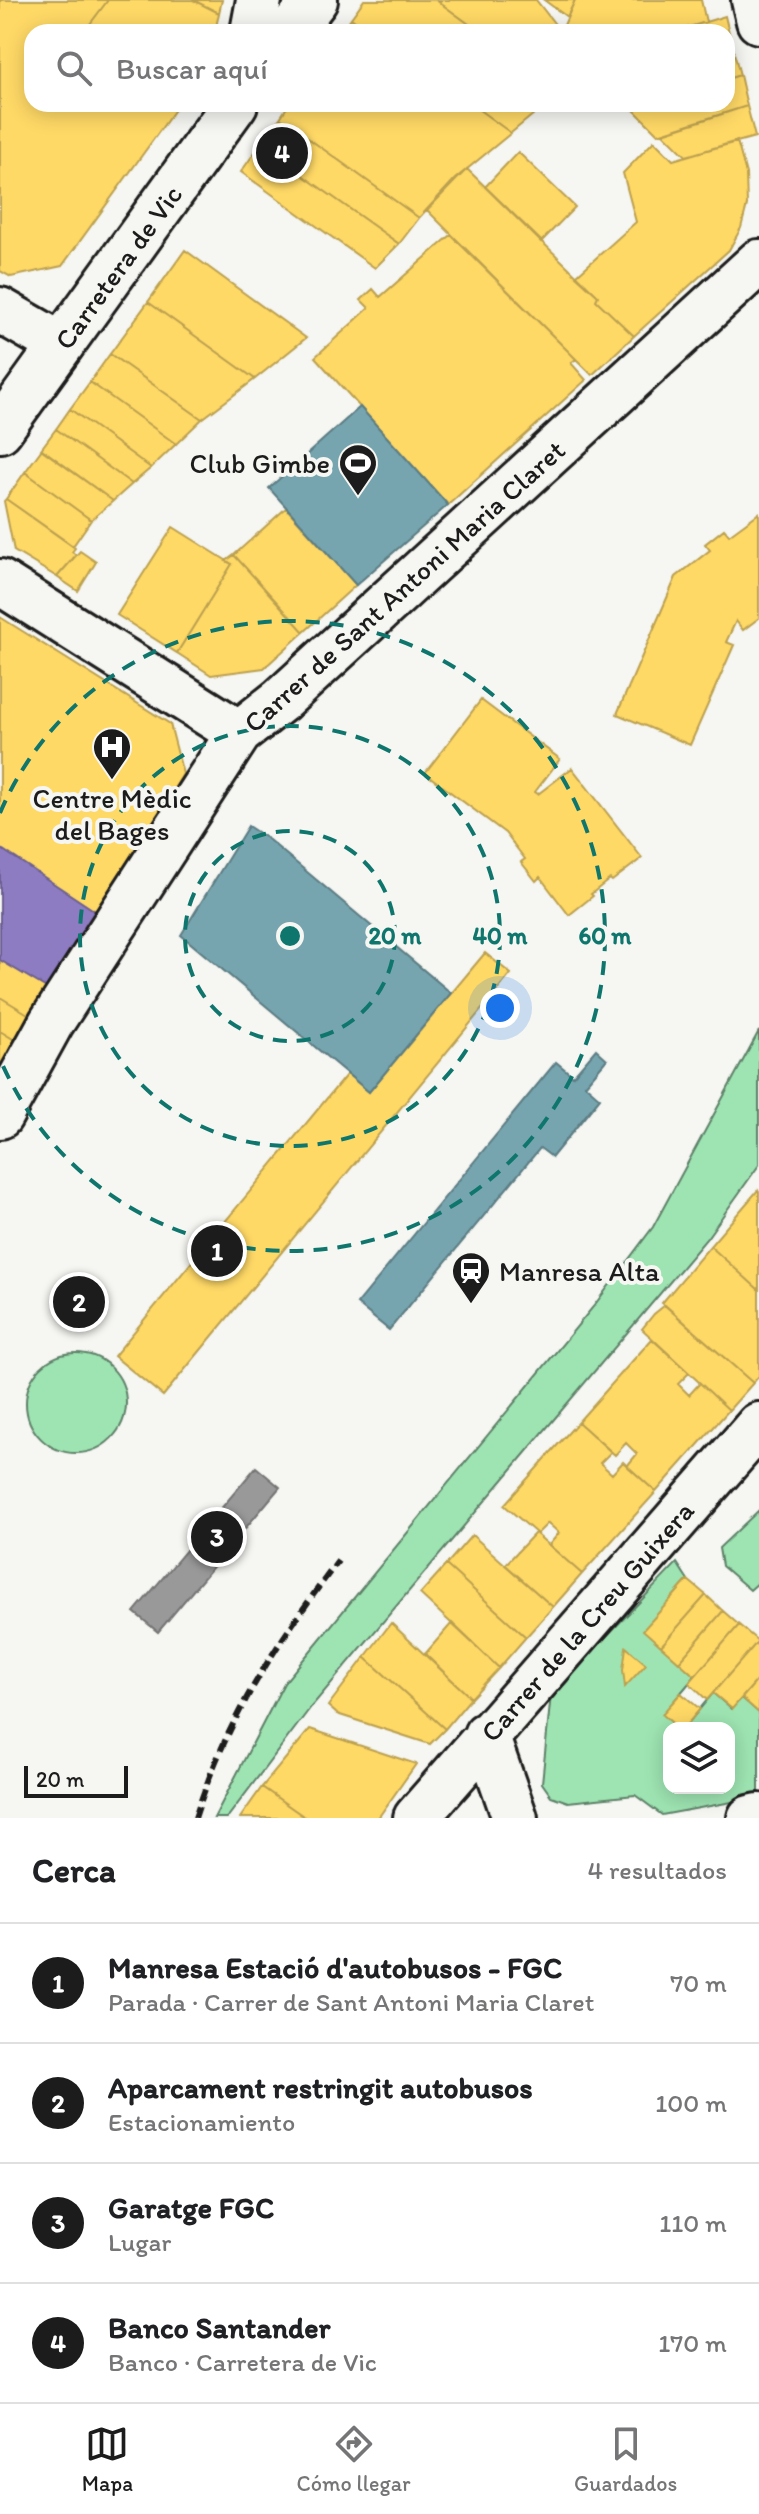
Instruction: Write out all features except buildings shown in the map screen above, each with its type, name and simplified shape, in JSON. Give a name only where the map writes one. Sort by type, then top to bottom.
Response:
[{"type":"street","points":[[254,24],[259,0]]},
{"type":"street","points":[[296,24],[315,0]]},
{"type":"street","points":[[754,0],[759,21]]},
{"type":"street","name":"Carretera de Vic","points":[[0,430],[229,112]]},
{"type":"street","name":"Carrer de Sant Antoni Maria Claret","points":[[0,1116],[51,1023],[239,733],[281,700],[759,262]]},
{"type":"street","points":[[0,310],[61,345]]},
{"type":"street","points":[[0,582],[239,733]]},
{"type":"street","name":"Carrer de la Creu Guixera","points":[[416,1818],[759,1425]]},
{"type":"street","points":[[486,1735],[515,1818]]},
{"type":"street","points":[[750,1818],[759,1816]]},
{"type":"green space","points":[[759,1031],[759,1165],[707,1238],[311,1707],[227,1818],[214,1818],[284,1683],[593,1307],[653,1227]]},
{"type":"green space","points":[[76,1353],[95,1357],[112,1367],[122,1384],[126,1403],[122,1422],[112,1439],[95,1449],[76,1453],[57,1449],[40,1439],[30,1422],[26,1403],[30,1384],[40,1367],[57,1357]]},
{"type":"green space","points":[[759,1510],[759,1582],[750,1590],[722,1566],[719,1548]]},
{"type":"green space","points":[[677,1563],[688,1580],[644,1630],[695,1676],[663,1714],[672,1722],[663,1722],[663,1794],[735,1794],[735,1722],[689,1722],[713,1693],[731,1709],[742,1698],[759,1713],[759,1797],[662,1815],[635,1795],[568,1802],[551,1796],[542,1783],[551,1694]]},
{"type":"railway","points":[[195,1818],[222,1747],[255,1684],[293,1623],[338,1561]]},
{"type":"place","name":"Banco Santander","points":[[282,153]]},
{"type":"place","name":"Club Gimbe","points":[[358,497]]},
{"type":"place","name":"Centre Mèdic del Bages","points":[[112,781]]},
{"type":"place","name":"Manresa Estació d'autobusos - FGC","points":[[217,1251]]},
{"type":"place","name":"Aparcament restringit autobusos","points":[[79,1302]]},
{"type":"place","name":"Manresa Alta","points":[[471,1305]]},
{"type":"place","name":"Garatge FGC","points":[[217,1537]]}]
